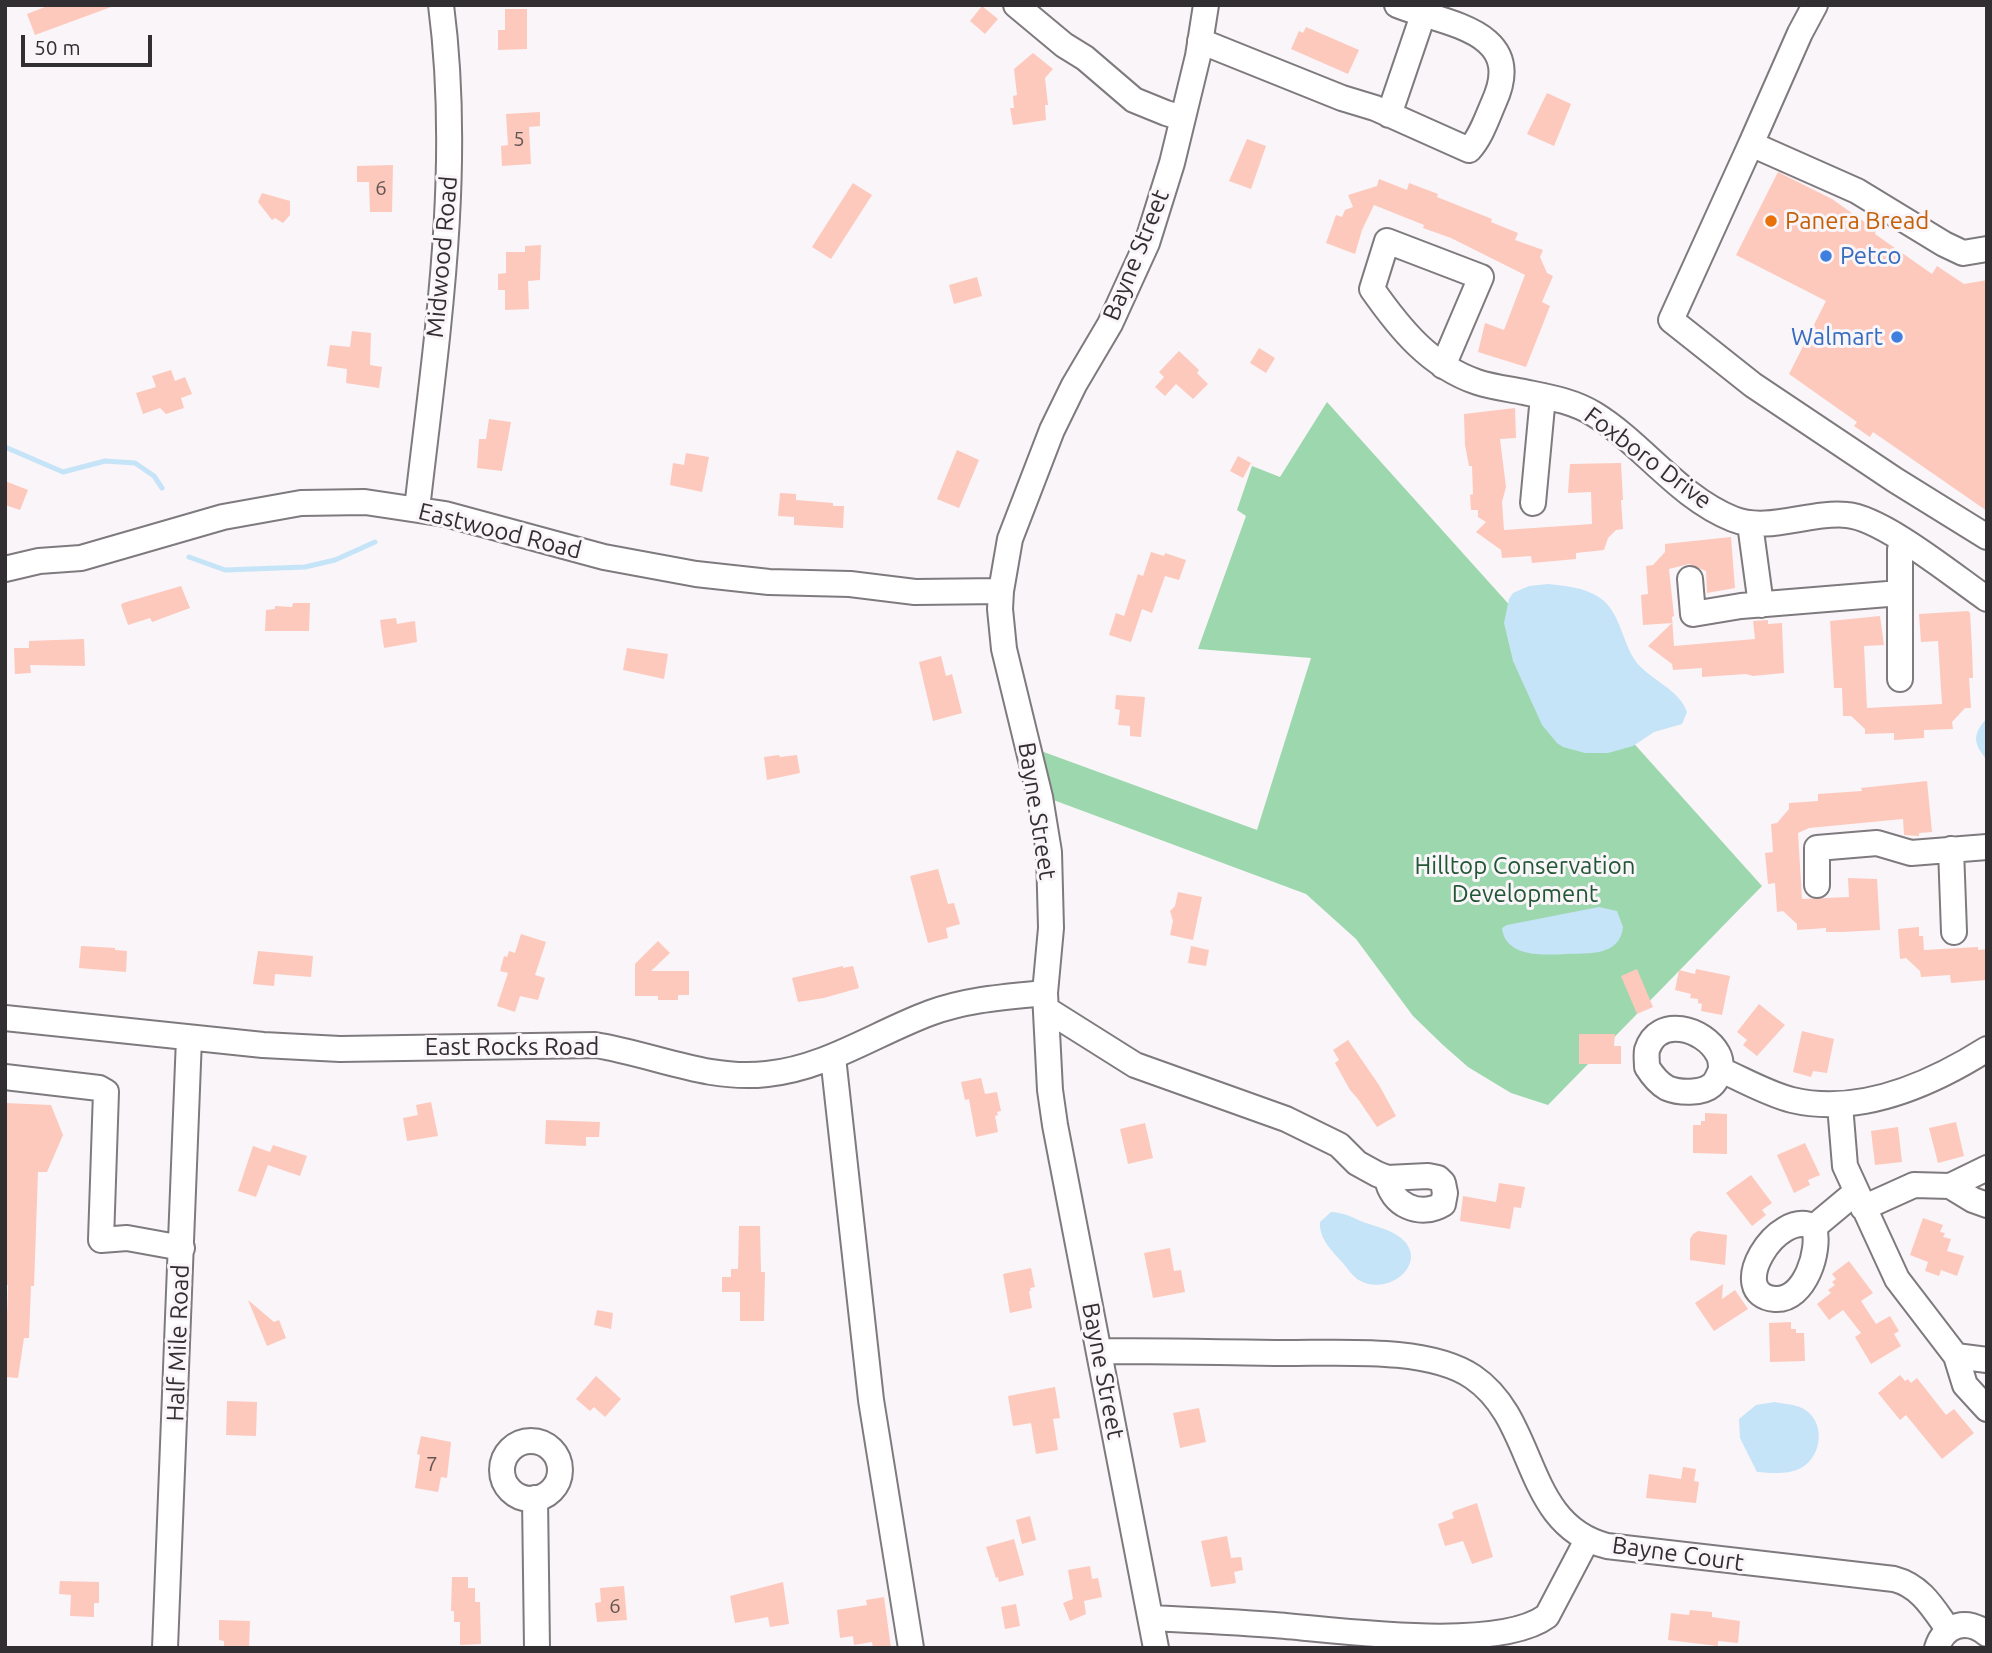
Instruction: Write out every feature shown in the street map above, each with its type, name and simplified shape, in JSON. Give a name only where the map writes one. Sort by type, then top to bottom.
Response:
[{"type":"street","name":"Midwood Road","points":[[417,509],[443,276],[450,176],[450,102],[441,5]]},
{"type":"street","points":[[1016,5],[1134,100],[1182,118]]},
{"type":"street","name":"Bayne Street","points":[[1156,1648],[1055,1125],[1050,1090],[1045,1001],[1051,928],[1049,852],[1040,797],[1004,649],[1000,609],[1010,539],[1052,430],[1069,393],[1128,288],[1147,243],[1161,201],[1182,118],[1206,5]]},
{"type":"street","points":[[1200,41],[1389,115],[1469,150],[1476,143],[1496,97],[1501,68],[1499,54],[1487,41],[1468,29],[1397,5]]},
{"type":"street","points":[[1815,5],[1671,320],[1753,386],[1987,537]]},
{"type":"street","points":[[1389,115],[1423,15]]},
{"type":"street","points":[[1751,144],[1857,191],[1963,253],[1987,248]]},
{"type":"street","name":"Foxboro Drive","points":[[1443,366],[1481,277],[1387,241],[1373,289],[1396,323],[1422,350],[1443,366],[1477,382],[1580,406],[1627,436],[1683,488],[1716,510],[1750,524],[1846,515],[1869,521],[1905,542],[1987,599]]},
{"type":"street","points":[[1533,503],[1543,396]]},
{"type":"street","name":"Eastwood Road","points":[[5,569],[39,561],[81,558],[223,517],[301,503],[365,502],[445,514],[604,556],[696,574],[769,582],[850,584],[915,592],[1001,591]]},
{"type":"street","points":[[1750,524],[1761,605]]},
{"type":"street","points":[[1900,679],[1900,549],[1905,542]]},
{"type":"street","points":[[1690,579],[1693,614],[1900,593]]},
{"type":"street","points":[[1817,885],[1817,848],[1877,843],[1911,853],[1987,847]]},
{"type":"street","points":[[1951,849],[1954,932]]},
{"type":"street","name":"East Rocks Road","points":[[5,1018],[263,1045],[340,1049],[595,1045],[620,1048],[701,1072],[747,1076],[814,1064],[954,1004],[997,996],[1045,1001]]},
{"type":"street","points":[[1045,1001],[1135,1065],[1286,1119],[1339,1144],[1357,1163],[1387,1178]]},
{"type":"street","name":"Half Mile Road","points":[[165,1648],[189,1038]]},
{"type":"street","points":[[1721,1070],[1789,1099],[1840,1105],[1910,1090],[1952,1071],[1987,1049]]},
{"type":"street","points":[[833,1056],[871,1400],[911,1648]]},
{"type":"street","points":[[5,1077],[99,1088],[106,1092],[101,1241],[127,1238],[182,1248]]},
{"type":"street","points":[[1840,1105],[1845,1166],[1897,1279],[1956,1356],[1965,1385],[1987,1409]]},
{"type":"street","points":[[1814,1227],[1860,1200],[1914,1185],[1950,1186],[1987,1168]]},
{"type":"street","points":[[1950,1186],[1987,1205]]},
{"type":"street","name":"Bayne Court","points":[[1099,1351],[1370,1354],[1420,1357],[1438,1361],[1473,1377],[1486,1388],[1512,1420],[1546,1500],[1574,1531],[1587,1539],[1607,1546],[1894,1579],[1909,1583],[1922,1593],[1942,1639],[1959,1625],[1971,1625],[1987,1634]]},
{"type":"street","points":[[1956,1356],[1987,1360]]},
{"type":"street","points":[[534,1499],[537,1648]]},
{"type":"street","points":[[1151,1618],[1274,1625],[1431,1639],[1517,1632],[1536,1626],[1547,1616],[1587,1539]]},
{"type":"green space","name":"Hilltop Conservation Development","points":[[1327,402],[1762,886],[1548,1105],[1511,1093],[1468,1067],[1413,1016],[1356,939],[1306,894],[1048,798],[1041,751],[1257,830],[1311,658],[1198,649],[1246,516],[1237,510],[1252,466],[1280,477]]},
{"type":"water","points":[[1548,584],[1581,589],[1594,594],[1607,604],[1613,611],[1637,663],[1672,691],[1683,704],[1687,712],[1682,724],[1654,732],[1633,746],[1608,753],[1585,753],[1557,743],[1542,725],[1513,661],[1504,623],[1509,599],[1513,593],[1529,586]]},
{"type":"water","points":[[1987,718],[1987,760],[1976,739]]},
{"type":"water","points":[[1599,907],[1617,911],[1623,927],[1616,944],[1601,951],[1548,955],[1527,953],[1510,945],[1502,928],[1507,925]]},
{"type":"water","points":[[1331,1212],[1384,1229],[1401,1238],[1409,1248],[1411,1258],[1408,1267],[1392,1281],[1381,1285],[1357,1279],[1331,1249],[1322,1234],[1320,1222]]},
{"type":"water","points":[[1775,1402],[1802,1408],[1810,1414],[1818,1429],[1817,1447],[1814,1455],[1801,1468],[1791,1472],[1757,1472],[1740,1438],[1739,1419],[1756,1405]]},
{"type":"building","points":[[50,5],[111,7],[35,35],[27,14]]},
{"type":"building","points":[[982,6],[998,19],[985,34],[970,21]]},
{"type":"building","points":[[505,9],[527,9],[527,49],[498,50],[498,30],[505,30]]},
{"type":"building","points":[[1306,27],[1359,50],[1348,74],[1291,49],[1299,31],[1303,33]]},
{"type":"building","points":[[1033,53],[1053,69],[1045,78],[1048,105],[1045,105],[1046,120],[1013,125],[1010,108],[1014,108],[1013,96],[1017,95],[1014,69]]},
{"type":"building","points":[[1547,93],[1571,104],[1554,146],[1527,134]]},
{"type":"building","points":[[540,112],[540,126],[529,127],[531,164],[502,166],[501,146],[508,145],[506,114]]},
{"type":"building","points":[[1247,139],[1266,146],[1251,189],[1229,181]]},
{"type":"building","points":[[393,165],[392,212],[370,212],[369,182],[357,182],[357,166]]},
{"type":"building","name":"Walmart","points":[[1778,172],[1832,199],[1876,230],[1875,234],[1932,274],[1937,266],[1964,284],[1987,280],[1987,511],[1873,432],[1870,437],[1854,426],[1857,422],[1789,374],[1826,301],[1736,255]]},
{"type":"building","points":[[1379,179],[1407,190],[1409,183],[1438,194],[1437,197],[1492,219],[1491,222],[1518,233],[1515,240],[1543,250],[1540,257],[1547,273],[1553,276],[1542,302],[1550,306],[1526,367],[1478,352],[1485,323],[1504,330],[1525,275],[1451,238],[1423,228],[1424,225],[1374,205],[1362,230],[1355,254],[1326,243],[1336,215],[1342,217],[1345,210],[1353,207],[1348,195],[1377,186]]},
{"type":"building","points":[[853,183],[872,195],[831,259],[812,247]]},
{"type":"building","points":[[262,193],[290,201],[290,215],[283,223],[275,218],[272,220],[258,202]]},
{"type":"building","points":[[541,245],[540,280],[528,281],[529,309],[505,310],[505,290],[498,290],[498,274],[506,273],[506,252],[525,252],[525,246]]},
{"type":"building","points":[[977,277],[982,296],[954,304],[949,285]]},
{"type":"building","points":[[352,331],[371,333],[370,365],[382,367],[379,388],[346,383],[347,369],[327,366],[330,345],[350,347]]},
{"type":"building","points":[[1259,348],[1275,358],[1266,373],[1250,363]]},
{"type":"building","points":[[1179,351],[1199,370],[1197,373],[1208,384],[1193,399],[1176,384],[1165,396],[1155,387],[1164,377],[1159,372]]},
{"type":"building","points":[[171,370],[175,381],[185,377],[192,394],[181,398],[184,408],[166,414],[160,408],[143,414],[136,393],[156,387],[152,376]]},
{"type":"building","points":[[1515,408],[1516,438],[1500,439],[1506,487],[1502,502],[1504,530],[1592,524],[1591,492],[1568,493],[1570,464],[1621,463],[1623,529],[1616,530],[1608,538],[1604,550],[1576,553],[1576,559],[1532,563],[1531,556],[1502,558],[1501,550],[1476,532],[1486,522],[1478,517],[1478,510],[1471,510],[1472,466],[1469,466],[1465,445],[1464,414]]},
{"type":"building","points":[[489,419],[511,422],[502,471],[477,468],[479,439],[486,439]]},
{"type":"building","points":[[957,450],[979,460],[959,508],[937,499]]},
{"type":"building","points":[[686,453],[709,457],[702,492],[670,485],[673,463],[684,465]]},
{"type":"building","points":[[1238,456],[1251,463],[1243,478],[1230,471]]},
{"type":"building","points":[[5,481],[28,490],[20,510],[5,505]]},
{"type":"building","points":[[780,493],[796,494],[796,500],[844,506],[843,528],[794,525],[794,517],[778,516]]},
{"type":"building","points":[[1731,537],[1735,588],[1707,593],[1706,571],[1689,564],[1669,569],[1674,646],[1755,639],[1753,621],[1782,623],[1784,673],[1702,677],[1702,668],[1673,670],[1672,664],[1648,646],[1672,623],[1643,625],[1641,595],[1648,594],[1646,566],[1653,565],[1665,552],[1665,544]]},
{"type":"building","points":[[1151,552],[1164,556],[1165,553],[1186,560],[1179,580],[1165,576],[1152,613],[1142,609],[1131,642],[1109,635],[1116,613],[1124,616],[1138,574],[1143,576]]},
{"type":"building","points":[[181,586],[190,608],[152,622],[150,618],[128,625],[121,605],[123,603]]},
{"type":"building","points":[[293,603],[310,603],[309,631],[265,631],[266,610],[275,609],[275,606],[292,607]]},
{"type":"building","points":[[1968,611],[1973,678],[1969,678],[1971,708],[1965,708],[1952,722],[1953,729],[1924,730],[1924,738],[1894,740],[1894,733],[1865,734],[1865,729],[1851,716],[1843,716],[1842,688],[1834,688],[1830,621],[1880,616],[1884,645],[1864,646],[1867,708],[1942,704],[1938,641],[1921,642],[1919,614]]},
{"type":"building","points":[[396,618],[397,624],[415,621],[417,642],[384,648],[380,620]]},
{"type":"building","points":[[84,639],[85,666],[30,665],[31,673],[15,674],[14,648],[29,648],[29,641]]},
{"type":"building","points":[[627,648],[668,654],[664,679],[623,670]]},
{"type":"building","points":[[941,656],[946,676],[952,674],[962,713],[933,721],[919,662]]},
{"type":"building","points":[[1116,695],[1145,697],[1141,737],[1130,736],[1130,726],[1118,725],[1120,710],[1115,709]]},
{"type":"building","points":[[797,755],[800,773],[767,780],[764,757]]},
{"type":"building","points":[[1927,781],[1932,832],[1919,833],[1919,836],[1904,835],[1903,819],[1809,828],[1798,833],[1802,899],[1849,897],[1848,878],[1877,879],[1880,930],[1797,930],[1797,924],[1783,911],[1777,912],[1775,883],[1768,884],[1765,853],[1773,852],[1771,824],[1777,823],[1789,809],[1789,803],[1818,801],[1818,794],[1862,791],[1861,788]]},
{"type":"building","points":[[938,869],[948,904],[954,903],[960,924],[946,928],[948,938],[928,943],[910,876]]},
{"type":"building","points":[[1178,892],[1202,897],[1193,940],[1170,935],[1173,921],[1170,911],[1175,906]]},
{"type":"building","points":[[1919,927],[1924,950],[1978,947],[1978,950],[1987,949],[1987,980],[1951,983],[1950,975],[1921,977],[1920,971],[1906,958],[1900,959],[1898,929]]},
{"type":"building","points":[[521,934],[546,942],[535,975],[545,978],[538,1000],[520,996],[515,1012],[497,1006],[508,973],[500,971],[504,956],[507,957],[509,951],[515,953]]},
{"type":"building","points":[[658,941],[670,953],[651,971],[689,971],[689,995],[678,995],[678,1000],[658,1000],[658,996],[635,996],[635,964]]},
{"type":"building","points":[[81,946],[127,951],[126,972],[79,968]]},
{"type":"building","points":[[1191,946],[1209,950],[1206,966],[1188,963]]},
{"type":"building","points":[[258,951],[313,956],[311,977],[275,974],[274,986],[253,984]]},
{"type":"building","points":[[853,966],[859,988],[798,1002],[792,978]]},
{"type":"building","points":[[1637,969],[1653,1007],[1637,1014],[1621,976]]},
{"type":"building","points":[[1696,969],[1730,976],[1722,1015],[1701,1011],[1702,1004],[1698,1003],[1698,999],[1690,998],[1691,994],[1675,990],[1679,970],[1695,974]]},
{"type":"building","points":[[1759,1004],[1785,1025],[1757,1056],[1743,1045],[1747,1040],[1737,1032]]},
{"type":"building","points":[[1802,1031],[1834,1039],[1827,1073],[1813,1071],[1811,1077],[1793,1072]]},
{"type":"building","points":[[1579,1034],[1615,1034],[1614,1046],[1621,1046],[1621,1064],[1579,1064]]},
{"type":"building","points":[[1348,1040],[1379,1085],[1396,1116],[1377,1127],[1350,1090],[1335,1063],[1339,1060],[1333,1050]]},
{"type":"building","points":[[981,1078],[985,1094],[997,1092],[1001,1111],[995,1116],[998,1132],[976,1137],[969,1099],[965,1100],[961,1082]]},
{"type":"building","points":[[431,1102],[438,1136],[407,1141],[403,1118],[418,1115],[416,1105]]},
{"type":"building","points":[[5,1103],[51,1105],[63,1135],[47,1172],[38,1172],[34,1286],[31,1286],[29,1338],[24,1338],[18,1378],[5,1377],[8,1285],[5,1285]]},
{"type":"building","points":[[1705,1113],[1727,1114],[1727,1154],[1693,1153],[1693,1125],[1701,1125],[1701,1121],[1705,1121]]},
{"type":"building","points":[[546,1120],[600,1122],[599,1137],[586,1137],[586,1146],[545,1144]]},
{"type":"building","points":[[1956,1122],[1964,1156],[1938,1163],[1929,1128]]},
{"type":"building","points":[[1145,1123],[1153,1158],[1128,1164],[1120,1129]]},
{"type":"building","points":[[1898,1127],[1902,1162],[1875,1165],[1871,1131]]},
{"type":"building","points":[[1805,1143],[1820,1175],[1808,1180],[1810,1185],[1794,1193],[1777,1155]]},
{"type":"building","points":[[273,1145],[307,1156],[300,1176],[268,1165],[256,1197],[238,1191],[253,1146],[270,1152]]},
{"type":"building","points":[[1751,1175],[1772,1203],[1762,1210],[1766,1215],[1752,1226],[1726,1193]]},
{"type":"building","points":[[1499,1183],[1525,1187],[1521,1208],[1514,1207],[1510,1229],[1460,1221],[1463,1196],[1496,1202]]},
{"type":"building","points":[[1923,1218],[1943,1225],[1940,1232],[1945,1233],[1943,1237],[1951,1239],[1947,1251],[1964,1256],[1957,1276],[1941,1270],[1939,1276],[1925,1271],[1928,1262],[1910,1255]]},
{"type":"building","points":[[739,1226],[760,1226],[761,1272],[765,1272],[764,1321],[740,1321],[740,1292],[722,1292],[722,1277],[731,1277],[731,1269],[738,1269]]},
{"type":"building","points":[[1698,1231],[1727,1235],[1725,1265],[1690,1260],[1690,1239]]},
{"type":"building","points":[[1170,1248],[1174,1271],[1181,1270],[1185,1292],[1153,1298],[1144,1253]]},
{"type":"building","points":[[1849,1261],[1873,1293],[1861,1301],[1876,1324],[1890,1316],[1899,1331],[1894,1334],[1901,1346],[1871,1364],[1855,1337],[1861,1333],[1843,1310],[1829,1320],[1817,1304],[1831,1293],[1828,1290],[1835,1285],[1832,1282],[1836,1279],[1832,1274]]},
{"type":"building","points":[[1031,1268],[1035,1287],[1029,1291],[1032,1308],[1010,1313],[1003,1274]]},
{"type":"building","points":[[1723,1284],[1722,1299],[1735,1290],[1748,1309],[1714,1331],[1695,1303]]},
{"type":"building","points":[[248,1300],[274,1322],[279,1320],[286,1338],[267,1346]]},
{"type":"building","points":[[597,1310],[613,1313],[611,1329],[594,1325]]},
{"type":"building","points":[[1791,1322],[1791,1329],[1796,1329],[1796,1333],[1804,1333],[1805,1361],[1770,1362],[1769,1323]]},
{"type":"building","points":[[1900,1375],[1911,1383],[1917,1378],[1946,1415],[1954,1409],[1974,1433],[1942,1459],[1906,1415],[1900,1420],[1878,1393]]},
{"type":"building","points":[[596,1376],[621,1399],[605,1417],[594,1407],[590,1411],[576,1399]]},
{"type":"building","points":[[1055,1387],[1060,1418],[1053,1419],[1058,1450],[1036,1454],[1031,1423],[1013,1426],[1008,1396]]},
{"type":"building","points":[[227,1401],[257,1402],[256,1436],[226,1435]]},
{"type":"building","points":[[1199,1408],[1206,1442],[1180,1448],[1173,1413]]},
{"type":"building","points":[[421,1436],[451,1442],[447,1478],[441,1477],[438,1492],[415,1488]]},
{"type":"building","points":[[1683,1467],[1696,1469],[1694,1481],[1699,1482],[1696,1503],[1646,1498],[1649,1474],[1681,1479]]},
{"type":"building","points":[[1477,1503],[1493,1557],[1472,1564],[1463,1541],[1445,1546],[1438,1524],[1454,1518],[1454,1511]]},
{"type":"building","points":[[1030,1516],[1036,1540],[1022,1544],[1016,1520]]},
{"type":"building","points":[[1227,1536],[1231,1558],[1241,1557],[1243,1570],[1234,1572],[1236,1583],[1211,1587],[1201,1541]]},
{"type":"building","points":[[1014,1539],[1024,1575],[999,1582],[986,1547]]},
{"type":"building","points":[[1090,1566],[1092,1579],[1098,1578],[1102,1597],[1084,1601],[1086,1614],[1070,1621],[1063,1603],[1073,1599],[1068,1570]]},
{"type":"building","points":[[452,1577],[468,1577],[468,1588],[475,1588],[475,1602],[480,1602],[481,1644],[460,1645],[460,1622],[454,1622],[454,1611],[451,1611]]},
{"type":"building","points":[[60,1581],[99,1582],[99,1603],[94,1603],[94,1617],[70,1616],[71,1595],[59,1594]]},
{"type":"building","points":[[783,1582],[789,1624],[770,1627],[768,1617],[735,1623],[730,1596]]},
{"type":"building","points":[[624,1586],[627,1620],[597,1622],[595,1603],[601,1602],[600,1588]]},
{"type":"building","points":[[884,1597],[891,1648],[873,1648],[872,1642],[854,1645],[853,1636],[840,1638],[837,1610],[867,1605],[866,1600]]},
{"type":"building","points":[[1016,1604],[1020,1626],[1005,1629],[1001,1607]]},
{"type":"building","points":[[1690,1610],[1712,1612],[1712,1617],[1740,1621],[1738,1643],[1718,1641],[1718,1646],[1668,1640],[1671,1613],[1689,1615]]},
{"type":"building","points":[[219,1620],[250,1621],[249,1648],[224,1648],[224,1641],[219,1640]]},
{"type":"waterway","points":[[5,447],[63,472],[105,461],[135,463],[154,476],[162,488]]},
{"type":"waterway","points":[[189,557],[225,570],[305,567],[335,560],[375,542]]},
{"type":"place","name":"Panera Bread","points":[[1771,221]]},
{"type":"place","name":"Petco","points":[[1826,256]]},
{"type":"place","name":"Walmart","points":[[1897,337]]}]
